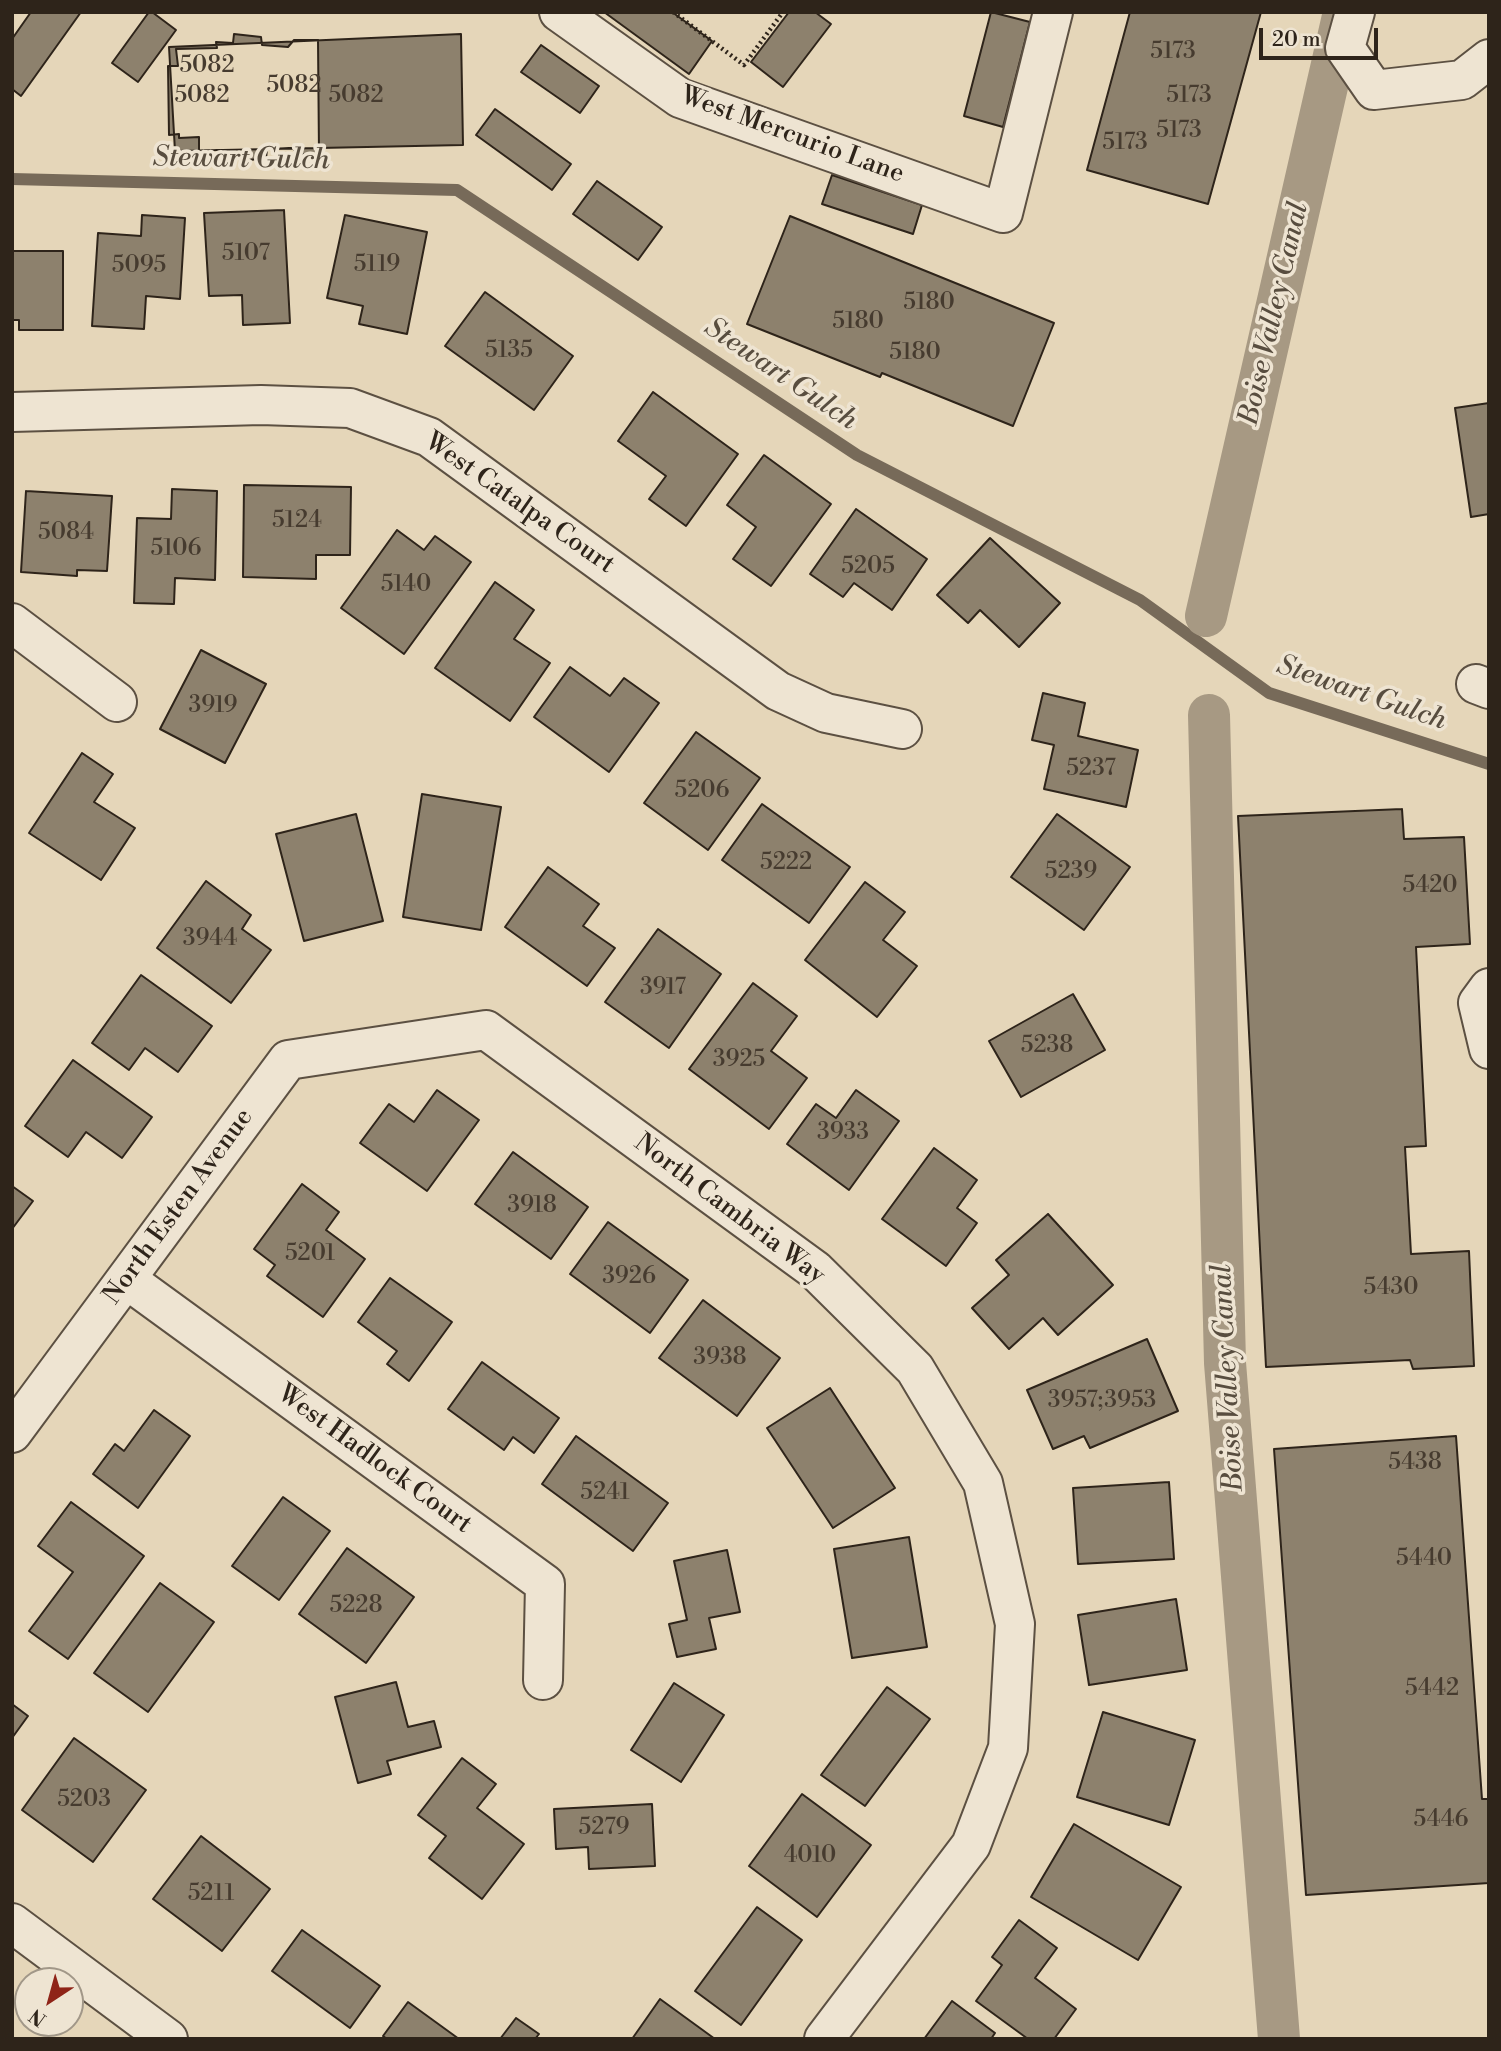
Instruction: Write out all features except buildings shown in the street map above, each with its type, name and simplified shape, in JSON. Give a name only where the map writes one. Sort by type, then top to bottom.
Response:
[{"type":"street","name":"West Mercurio Lane","points":[[559,12],[680,98],[1003,213],[1053,12]]},
{"type":"street","points":[[1355,12],[1345,48],[1374,90],[1462,80],[1489,59]]},
{"type":"street","name":"West Catalpa Court","points":[[12,412],[261,405],[350,408],[429,437],[778,691],[826,713],[902,729]]},
{"type":"street","points":[[12,623],[117,702]]},
{"type":"street","points":[[1489,988],[1478,1003],[1489,1049]]},
{"type":"street","name":"North Cambria Way","points":[[385,1045],[486,1030],[815,1270],[915,1369],[983,1483],[1015,1624],[1008,1748],[971,1845],[824,2039]]},
{"type":"street","name":"North Esten Avenue","points":[[12,1433],[288,1060],[385,1045]]},
{"type":"street","name":"West Hadlock Court","points":[[126,1279],[545,1584],[543,1680]]},
{"type":"street","points":[[12,1923],[168,2039]]},
{"type":"path","points":[[673,12],[744,65],[783,12]]},
{"type":"waterway","name":"Boise Valley Canal","points":[[1206,616],[1344,12]]},
{"type":"waterway","name":"Stewart Gulch","points":[[12,179],[457,190],[857,455],[1140,600],[1269,693],[1489,764]]},
{"type":"waterway","name":"Boise Valley Canal","points":[[1209,715],[1225,1363],[1279,2039]]}]
